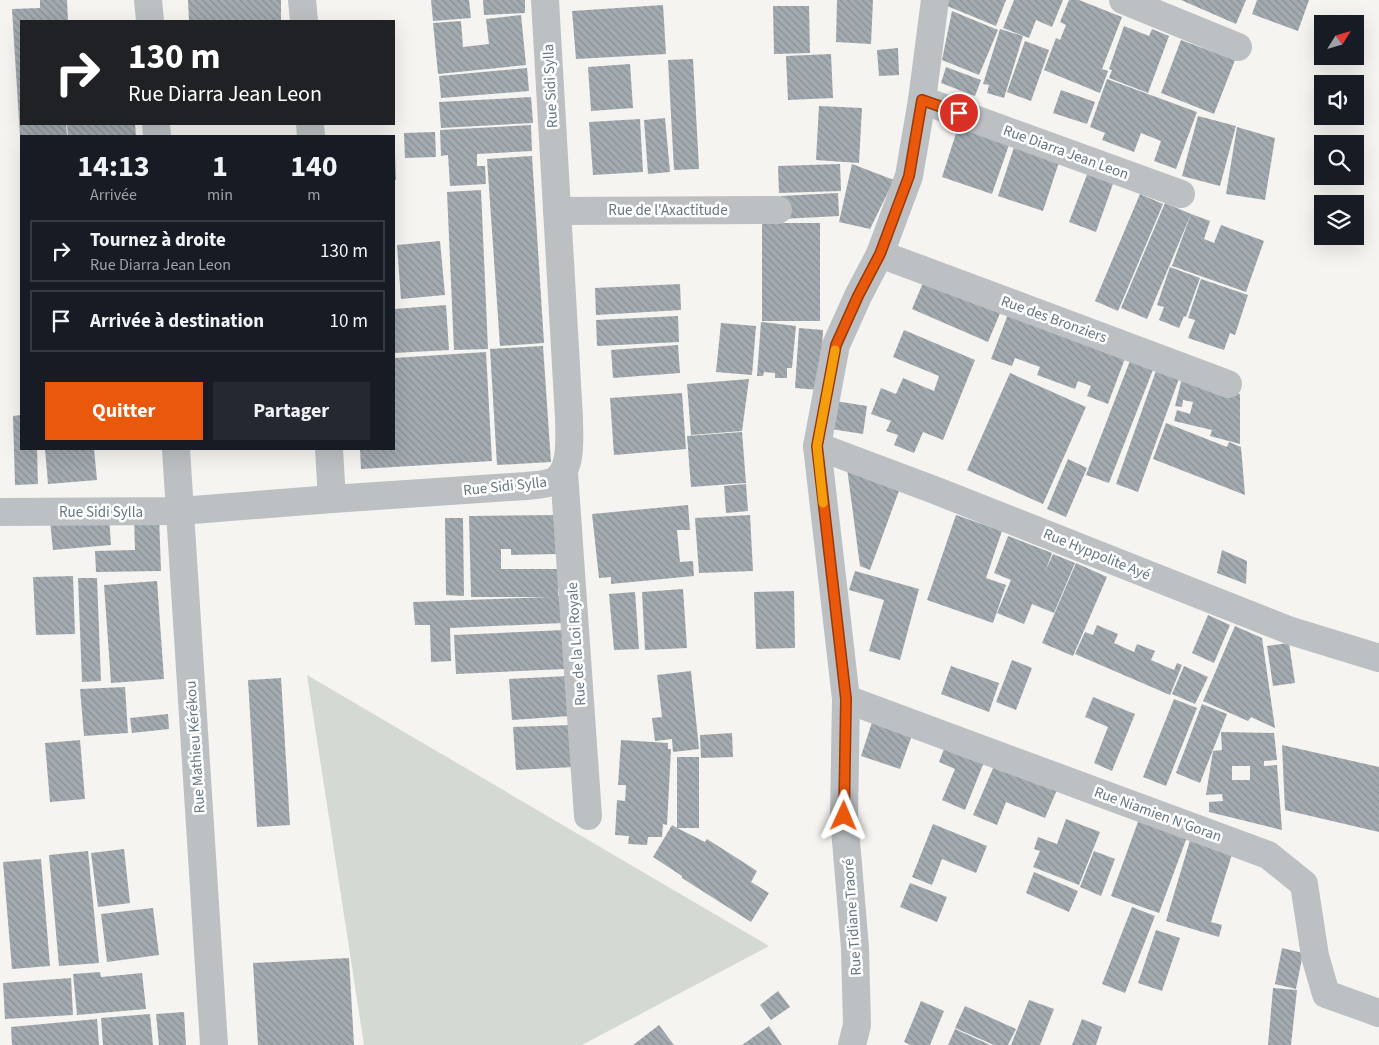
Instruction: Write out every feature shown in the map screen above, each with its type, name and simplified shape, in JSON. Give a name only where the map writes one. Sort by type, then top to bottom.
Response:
[{"type":"street","points":[[148,0],[150,20]]},
{"type":"street","points":[[302,0],[304,20]]},
{"type":"street","name":"Rue Sidi Sylla","points":[[0,512],[180,511],[544,485],[555,481],[564,472],[568,454],[569,418],[545,0]]},
{"type":"street","name":"Rue Tidiane Traoré","points":[[852,1045],[857,1025],[855,948],[844,816],[846,699],[817,446],[836,345],[858,296],[880,254],[909,176],[922,100],[935,0]]},
{"type":"street","points":[[1123,0],[1238,47]]},
{"type":"street","name":"Rue Diarra Jean Leon","points":[[922,100],[1181,194]]},
{"type":"street","name":"Rue de l'Axactitude","points":[[557,210],[778,210]]},
{"type":"street","name":"Rue des Bronziers","points":[[880,254],[1228,384]]},
{"type":"street","name":"Rue Hyppolite Ayé","points":[[817,446],[955,498],[1291,631],[1379,658]]},
{"type":"street","name":"Rue Mathieu Kérékou","points":[[176,450],[214,1045]]},
{"type":"street","points":[[330,450],[332,499]]},
{"type":"street","name":"Rue de la Loi Royale","points":[[564,472],[588,816]]},
{"type":"street","name":"Rue Niamien N'Goran","points":[[846,699],[1268,855],[1304,884],[1315,956],[1326,994],[1379,1013]]},
{"type":"shaded area","points":[[307,675],[769,946],[582,1045],[364,1045]]},
{"type":"building","points":[[40,0],[67,0],[68,20],[20,20],[20,125],[66,125],[67,135],[20,136],[12,9],[40,8]]},
{"type":"building","points":[[188,0],[281,0],[281,20],[189,20]]},
{"type":"building","points":[[431,0],[469,0],[471,18],[433,21]]},
{"type":"building","points":[[483,0],[525,0],[525,13],[484,15]]},
{"type":"building","points":[[837,0],[873,0],[871,44],[836,42]]},
{"type":"building","points":[[949,0],[1006,0],[996,26],[947,6]]},
{"type":"building","points":[[1014,0],[1063,0],[1052,27],[1036,20],[1029,38],[1003,28]]},
{"type":"building","points":[[1069,0],[1079,0],[1122,17],[1102,69],[1108,71],[1100,93],[1044,70],[1056,38],[1060,40],[1066,25],[1060,22]]},
{"type":"building","points":[[1181,0],[1246,0],[1236,24]]},
{"type":"building","points":[[1257,0],[1309,0],[1298,31],[1252,14]]},
{"type":"building","points":[[663,5],[666,54],[576,59],[572,11]]},
{"type":"building","points":[[773,6],[809,6],[810,53],[774,54]]},
{"type":"building","points":[[952,11],[998,30],[979,75],[942,60]]},
{"type":"building","points":[[521,15],[526,65],[438,74],[433,23],[461,21],[463,47],[489,44],[486,19]]},
{"type":"building","points":[[1124,26],[1149,36],[1152,29],[1169,36],[1148,93],[1109,78],[1112,70],[1109,69]]},
{"type":"building","points":[[1000,29],[1023,36],[1004,98],[987,93],[989,85],[983,84]]},
{"type":"building","points":[[1181,40],[1235,60],[1214,114],[1161,93]]},
{"type":"building","points":[[1025,41],[1049,50],[1031,101],[1007,92]]},
{"type":"building","points":[[898,48],[899,75],[879,76],[877,50]]},
{"type":"building","points":[[831,54],[833,98],[788,100],[786,56]]},
{"type":"building","points":[[693,59],[699,169],[674,170],[668,60]]},
{"type":"building","points":[[630,64],[633,108],[591,111],[588,67]]},
{"type":"building","points":[[946,67],[981,80],[975,96],[941,83]]},
{"type":"building","points":[[527,68],[529,91],[441,98],[439,76]]},
{"type":"building","points":[[1107,79],[1197,112],[1176,169],[1154,161],[1161,141],[1141,133],[1134,152],[1102,140],[1105,133],[1090,127]]},
{"type":"building","points":[[1061,90],[1095,102],[1087,124],[1053,113]]},
{"type":"building","points":[[531,97],[533,123],[441,128],[439,102]]},
{"type":"building","points":[[819,106],[862,108],[859,163],[816,160]]},
{"type":"building","points":[[1198,116],[1236,126],[1220,186],[1182,176]]},
{"type":"building","points":[[665,118],[670,172],[648,174],[644,120]]},
{"type":"building","points":[[640,119],[643,172],[593,175],[589,122]]},
{"type":"building","points":[[960,121],[1011,139],[992,194],[942,177]]},
{"type":"building","points":[[67,125],[135,125],[136,135],[68,135]]},
{"type":"building","points":[[531,125],[532,151],[477,154],[477,166],[485,166],[486,184],[450,186],[448,155],[441,156],[440,130]]},
{"type":"building","points":[[1237,127],[1275,138],[1265,200],[1226,194]]},
{"type":"building","points":[[435,132],[436,157],[405,158],[404,133]]},
{"type":"building","points":[[1016,141],[1061,156],[1043,211],[998,196]]},
{"type":"building","points":[[532,156],[544,343],[500,346],[487,159]]},
{"type":"building","points":[[840,164],[841,191],[779,193],[778,166]]},
{"type":"building","points":[[852,164],[894,180],[870,229],[839,222]]},
{"type":"building","points":[[1088,172],[1114,181],[1096,232],[1069,222]]},
{"type":"building","points":[[481,190],[488,349],[454,350],[447,192]]},
{"type":"building","points":[[838,193],[839,216],[782,219],[781,196]]},
{"type":"building","points":[[1140,194],[1163,204],[1118,311],[1095,301]]},
{"type":"building","points":[[1165,203],[1191,214],[1147,319],[1121,308]]},
{"type":"building","points":[[1191,214],[1210,221],[1204,239],[1214,243],[1221,225],[1264,241],[1246,292],[1172,266]]},
{"type":"building","points":[[762,223],[820,223],[820,321],[762,321]]},
{"type":"building","points":[[440,241],[445,295],[401,299],[397,245]]},
{"type":"building","points":[[1170,267],[1200,278],[1186,317],[1184,316],[1179,328],[1159,320],[1164,307],[1157,305]]},
{"type":"building","points":[[927,273],[1003,306],[988,342],[912,309]]},
{"type":"building","points":[[1201,279],[1248,295],[1235,335],[1230,333],[1224,350],[1188,338],[1195,320],[1188,318]]},
{"type":"building","points":[[680,284],[681,310],[596,315],[595,288]]},
{"type":"building","points":[[446,305],[449,350],[395,353],[395,309]]},
{"type":"building","points":[[1010,309],[1127,353],[1108,404],[1087,396],[1091,386],[1078,381],[1075,389],[1037,375],[1040,367],[1015,358],[1012,366],[991,359]]},
{"type":"building","points":[[678,316],[679,342],[597,346],[596,320]]},
{"type":"building","points":[[761,322],[796,326],[792,368],[787,368],[787,378],[775,378],[775,373],[764,372],[763,376],[757,376]]},
{"type":"building","points":[[721,323],[756,326],[752,375],[716,372]]},
{"type":"building","points":[[799,328],[823,330],[820,390],[795,388]]},
{"type":"building","points":[[904,330],[975,360],[943,440],[923,432],[914,453],[894,445],[898,435],[886,431],[891,421],[871,414],[881,388],[896,394],[903,378],[934,391],[939,376],[893,357]]},
{"type":"building","points":[[678,345],[680,373],[613,378],[611,350]]},
{"type":"building","points":[[543,346],[551,462],[497,465],[490,349]]},
{"type":"building","points":[[486,352],[492,461],[361,469],[360,450],[395,450],[395,358]]},
{"type":"building","points":[[1133,353],[1156,362],[1109,483],[1086,475]]},
{"type":"building","points":[[1158,365],[1181,373],[1138,492],[1116,484]]},
{"type":"building","points":[[1010,373],[1086,407],[1043,504],[967,470]]},
{"type":"building","points":[[1182,378],[1240,394],[1240,444],[1210,436],[1212,430],[1174,421],[1177,410],[1190,414],[1193,402],[1183,400],[1182,407],[1175,406]]},
{"type":"building","points":[[749,379],[742,431],[691,435],[687,384]]},
{"type":"building","points":[[682,393],[686,449],[614,455],[610,398]]},
{"type":"building","points":[[835,401],[867,406],[863,434],[831,429]]},
{"type":"building","points":[[20,415],[20,450],[37,450],[38,484],[15,485],[13,416]]},
{"type":"building","points":[[1166,423],[1227,447],[1229,442],[1241,447],[1245,495],[1153,459]]},
{"type":"building","points":[[742,432],[746,483],[691,487],[687,436]]},
{"type":"building","points":[[45,450],[94,450],[97,480],[48,484]]},
{"type":"building","points":[[1068,459],[1087,468],[1066,517],[1047,509]]},
{"type":"building","points":[[847,468],[900,488],[870,570],[860,566]]},
{"type":"building","points":[[746,484],[748,511],[726,513],[724,486]]},
{"type":"building","points":[[688,505],[690,530],[677,530],[680,562],[693,561],[694,576],[611,584],[611,577],[599,578],[592,514]]},
{"type":"building","points":[[159,515],[161,571],[96,572],[95,551],[135,550],[134,516]]},
{"type":"building","points":[[556,515],[557,554],[511,555],[511,549],[501,549],[501,569],[558,569],[558,596],[562,596],[563,623],[450,628],[451,661],[431,662],[430,625],[415,625],[413,602],[550,597],[471,597],[469,516]]},
{"type":"building","points":[[750,515],[753,571],[699,573],[695,518]]},
{"type":"building","points":[[956,515],[1002,531],[986,578],[1006,585],[993,623],[927,600]]},
{"type":"building","points":[[109,516],[111,545],[53,550],[50,521]]},
{"type":"building","points":[[445,518],[463,518],[464,596],[446,595]]},
{"type":"building","points":[[1008,536],[1052,553],[1045,572],[1053,554],[1075,563],[1054,613],[1032,604],[1024,624],[997,613],[1011,580],[994,573]]},
{"type":"building","points":[[1222,550],[1247,561],[1246,584],[1217,573]]},
{"type":"building","points":[[1076,563],[1107,577],[1073,656],[1042,643]]},
{"type":"building","points":[[855,571],[919,589],[900,660],[869,651],[884,600],[849,590]]},
{"type":"building","points":[[73,576],[75,634],[36,635],[33,577]]},
{"type":"building","points":[[78,578],[97,578],[101,681],[82,682]]},
{"type":"building","points":[[157,581],[164,679],[111,683],[104,585]]},
{"type":"building","points":[[683,589],[687,648],[645,650],[642,592]]},
{"type":"building","points":[[794,591],[795,648],[756,649],[754,592]]},
{"type":"building","points":[[635,592],[639,649],[614,650],[609,594]]},
{"type":"building","points":[[1208,615],[1230,625],[1214,663],[1192,653]]},
{"type":"building","points":[[1097,625],[1118,634],[1114,643],[1134,652],[1137,644],[1155,651],[1151,660],[1174,670],[1177,663],[1182,665],[1170,695],[1075,654],[1085,632],[1093,635]]},
{"type":"building","points":[[1235,626],[1262,638],[1275,728],[1251,717],[1248,721],[1203,701]]},
{"type":"building","points":[[564,630],[565,669],[456,674],[454,635]]},
{"type":"building","points":[[1289,643],[1295,683],[1273,686],[1267,646]]},
{"type":"building","points":[[1012,660],[1032,668],[1016,710],[996,702]]},
{"type":"building","points":[[951,666],[999,683],[989,712],[941,694]]},
{"type":"building","points":[[1184,666],[1208,677],[1195,704],[1172,694]]},
{"type":"building","points":[[691,671],[699,749],[673,752],[672,739],[655,741],[652,718],[662,717],[657,675]]},
{"type":"building","points":[[567,676],[570,716],[512,720],[509,679]]},
{"type":"building","points":[[281,678],[290,825],[257,827],[248,680]]},
{"type":"building","points":[[125,687],[128,733],[84,736],[80,689]]},
{"type":"building","points":[[1093,697],[1135,714],[1112,771],[1094,763],[1108,727],[1085,717]]},
{"type":"building","points":[[1174,699],[1197,708],[1166,786],[1143,777]]},
{"type":"building","points":[[1202,704],[1227,714],[1200,783],[1176,773]]},
{"type":"building","points":[[875,713],[915,727],[900,769],[861,756]]},
{"type":"building","points":[[168,714],[169,729],[132,733],[130,718]]},
{"type":"building","points":[[571,725],[574,767],[516,770],[513,727]]},
{"type":"building","points":[[1221,732],[1274,733],[1277,760],[1264,761],[1264,766],[1277,765],[1282,830],[1209,812],[1209,802],[1223,801],[1222,794],[1206,795],[1213,751],[1222,750]],"holes":[[[1232,766],[1250,766],[1250,780],[1232,780]]]},
{"type":"building","points":[[732,733],[733,757],[701,758],[700,735]]},
{"type":"building","points":[[80,740],[85,799],[50,802],[45,743]]},
{"type":"building","points":[[621,740],[668,743],[668,749],[671,749],[667,825],[663,824],[662,837],[648,837],[647,845],[628,844],[629,836],[615,835],[617,800],[625,801],[626,785],[618,785]]},
{"type":"building","points":[[947,741],[986,757],[965,810],[942,800],[955,769],[939,762]]},
{"type":"building","points":[[1282,745],[1379,767],[1379,832],[1285,810]]},
{"type":"building","points":[[677,757],[699,757],[699,828],[677,828]]},
{"type":"building","points":[[997,759],[1059,785],[1045,818],[1006,802],[997,825],[973,815]]},
{"type":"building","points":[[1066,819],[1100,832],[1079,885],[1033,867],[1040,851],[1034,849],[1038,837],[1057,844]]},
{"type":"building","points":[[1139,819],[1187,837],[1159,913],[1111,896]]},
{"type":"building","points":[[933,824],[987,846],[976,873],[942,859],[932,885],[912,877]]},
{"type":"building","points":[[672,825],[705,842],[707,839],[757,871],[751,882],[769,893],[751,922],[653,857]]},
{"type":"building","points":[[1191,837],[1233,851],[1211,922],[1222,925],[1219,937],[1166,921]]},
{"type":"building","points":[[124,849],[130,903],[98,907],[91,853]]},
{"type":"building","points":[[88,851],[99,963],[59,966],[49,855]]},
{"type":"building","points":[[1094,851],[1115,859],[1101,896],[1080,887]]},
{"type":"building","points":[[41,859],[50,966],[12,969],[3,862]]},
{"type":"building","points":[[1034,872],[1078,891],[1069,912],[1026,893]]},
{"type":"building","points":[[910,883],[947,897],[937,922],[900,907]]},
{"type":"building","points":[[1132,907],[1155,916],[1125,993],[1102,984]]},
{"type":"building","points":[[153,908],[159,955],[107,962],[101,914]]},
{"type":"building","points":[[1156,930],[1180,938],[1162,991],[1138,983]]},
{"type":"building","points":[[1282,948],[1303,953],[1296,989],[1275,984]]},
{"type":"building","points":[[349,958],[354,1045],[258,1045],[253,963]]},
{"type":"building","points":[[100,972],[101,977],[142,973],[146,1009],[77,1015],[73,974]]},
{"type":"building","points":[[71,978],[73,1015],[5,1019],[3,983]]},
{"type":"building","points":[[1273,988],[1297,990],[1291,1045],[1268,1045]]},
{"type":"building","points":[[778,991],[790,1007],[771,1020],[760,1005]]},
{"type":"building","points":[[1029,1000],[1054,1009],[1040,1045],[1011,1045]]},
{"type":"building","points":[[921,1001],[944,1011],[930,1045],[911,1045],[904,1042]]},
{"type":"building","points":[[965,1006],[1016,1029],[1008,1045],[994,1045],[955,1028]]},
{"type":"building","points":[[184,1012],[186,1045],[159,1045],[156,1014]]},
{"type":"building","points":[[150,1014],[153,1045],[103,1045],[101,1018]]},
{"type":"building","points":[[97,1019],[99,1045],[12,1045],[11,1027]]},
{"type":"building","points":[[1082,1019],[1102,1027],[1096,1045],[1072,1045]]},
{"type":"building","points":[[659,1025],[674,1045],[633,1045]]},
{"type":"building","points":[[769,1026],[782,1045],[742,1045]]},
{"type":"building","points":[[955,1029],[990,1045],[948,1045]]},
{"type":"slow traffic","points":[[823,503],[817,446],[835,350]]},
{"type":"route","points":[[844,816],[846,699],[817,446],[836,345],[858,296],[880,254],[909,176],[922,100],[959,113]]}]
